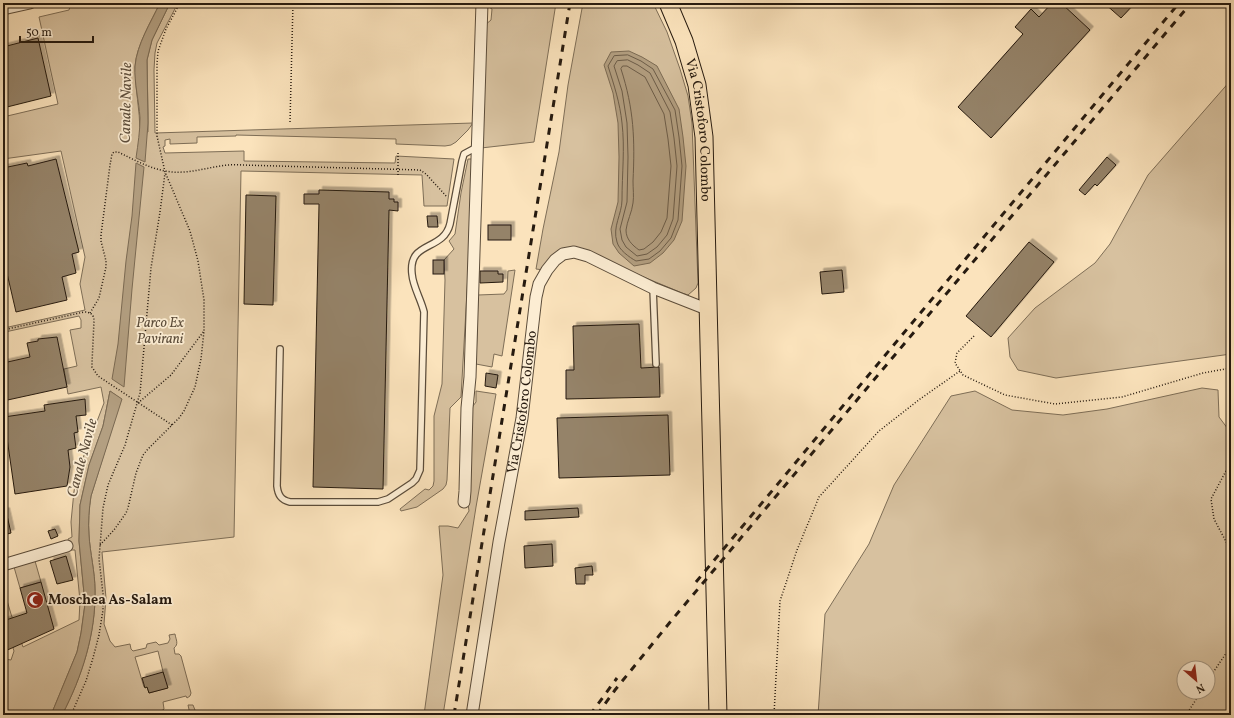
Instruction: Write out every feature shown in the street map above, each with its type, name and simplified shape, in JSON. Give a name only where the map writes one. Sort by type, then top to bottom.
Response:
[{"type":"main road","name":"Via Cristoforo Colombo","points":[[668,3],[684,41],[697,85],[704,137],[718,715]]},
{"type":"street","points":[[3,9],[30,3]]},
{"type":"street","points":[[464,502],[467,408],[470,377],[482,3]]},
{"type":"street","name":"Via Cristoforo Colombo","points":[[472,715],[499,542],[522,418],[536,297],[539,284],[547,270],[555,260],[563,254],[574,252],[588,256],[653,288],[709,310]]},
{"type":"street","points":[[3,565],[67,546]]},
{"type":"lane","points":[[280,349],[277,486],[280,496],[284,500],[290,502],[378,502],[388,499],[416,479],[420,470],[424,312],[414,282],[412,263],[417,251],[440,240],[447,232],[450,224],[464,154],[477,147]]},
{"type":"lane","points":[[653,288],[656,364]]},
{"type":"path","points":[[100,545],[114,530],[126,513],[136,473],[143,455],[155,440],[172,425],[184,411],[193,393],[199,370],[204,331],[204,300],[196,254],[190,231],[165,172],[157,136],[157,58],[160,43],[180,3]]},
{"type":"path","points":[[290,122],[293,3]]},
{"type":"path","points":[[398,151],[398,175]]},
{"type":"path","points":[[90,313],[99,298],[106,267],[106,261],[100,241],[112,154],[114,152],[118,152],[165,172],[182,172],[232,164],[249,166],[416,170],[423,172],[445,195],[455,200]]},
{"type":"path","points":[[71,715],[86,681],[100,629],[103,610],[103,594],[99,559],[105,497],[113,472],[125,445],[138,403],[142,377],[150,274],[165,172]]},
{"type":"path","points":[[3,330],[84,312],[90,313],[93,315],[94,321],[92,363],[96,374],[131,399],[172,425]]},
{"type":"path","points":[[138,403],[171,375],[204,331]]},
{"type":"path","points":[[974,336],[957,354],[955,363],[962,375],[1005,395],[1055,404],[1122,397],[1203,373],[1231,368]]},
{"type":"path","points":[[774,715],[780,601],[797,550],[819,497],[879,431],[920,399],[960,371]]},
{"type":"path","points":[[1231,460],[1211,499],[1214,519],[1231,551]]},
{"type":"path","points":[[1216,668],[1231,646]]},
{"type":"path","points":[[1186,715],[1196,700]]},
{"type":"green space","name":"Parco Ex Pavirani","points":[[160,3],[144,34],[136,59],[135,75],[140,132],[148,132],[147,60],[152,40],[170,3],[178,3],[157,43],[155,53],[155,133],[473,123],[456,142],[445,146],[396,144],[396,139],[236,135],[197,137],[197,143],[170,144],[170,139],[165,140],[165,146],[163,147],[165,153],[244,151],[244,161],[395,163],[396,156],[454,159],[447,206],[424,206],[422,175],[241,171],[234,537],[102,552],[106,598],[104,624],[110,641],[115,647],[130,644],[133,651],[146,648],[147,644],[156,642],[159,645],[168,643],[170,639],[169,635],[175,634],[177,643],[174,648],[175,654],[179,654],[181,656],[191,693],[187,698],[186,696],[163,702],[163,710],[146,715],[62,715],[76,685],[81,670],[93,622],[95,583],[89,535],[89,511],[91,496],[121,399],[110,391],[103,426],[89,465],[80,505],[79,541],[85,604],[77,652],[51,715],[3,715],[3,660],[11,660],[14,651],[13,648],[15,646],[4,616],[7,615],[3,608],[3,587],[23,647],[79,620],[80,601],[75,550],[71,550],[68,539],[72,537],[71,522],[74,491],[78,471],[104,403],[101,387],[68,394],[64,369],[77,366],[70,330],[81,328],[81,320],[79,316],[5,332],[4,328],[85,310],[80,284],[85,257],[61,151],[3,159],[3,117],[58,104],[39,17],[69,10],[71,4]],"holes":[[[158,651],[167,688],[149,693],[147,687],[144,687],[135,657]]]},
{"type":"green space","points":[[487,3],[556,3],[534,142],[481,148],[485,25],[491,20],[492,9],[486,5]]},
{"type":"green space","points":[[583,3],[653,3],[667,32],[688,96],[692,123],[698,283],[696,288],[688,295],[591,255],[575,250],[544,270],[536,269],[559,152],[568,85]]},
{"type":"green space","points":[[1231,80],[1231,354],[1056,378],[1018,370],[1010,357],[1008,338],[1035,308],[1095,263],[1110,244],[1148,175]]},
{"type":"green space","points":[[468,159],[472,159],[468,274],[461,397],[450,408],[447,480],[443,489],[417,507],[401,511],[400,509],[425,489],[429,490],[433,486],[434,481],[434,416],[442,384],[445,280],[444,260],[454,249],[449,241],[455,234]]},
{"type":"green space","points":[[515,270],[502,356],[494,354],[492,367],[476,364],[478,295],[504,294],[507,290],[508,271]]},
{"type":"green space","points":[[1202,388],[1218,390],[1219,417],[1231,433],[1231,715],[818,715],[825,614],[869,544],[894,485],[951,396],[975,391],[1012,410],[1063,415],[1107,409]]},
{"type":"green space","points":[[476,391],[496,394],[476,507],[443,715],[424,715],[443,575],[439,526],[458,528],[469,511],[470,410],[476,402]]},
{"type":"green space","points":[[35,561],[41,582],[20,588],[14,567]]},
{"type":"green space","points":[[188,705],[193,705],[197,715],[186,715],[190,714]]},
{"type":"water","points":[[160,3],[170,3],[152,40],[147,60],[148,123],[145,162],[136,158],[140,118],[135,79],[135,66],[141,41]]},
{"type":"water","points":[[629,51],[657,66],[679,109],[686,166],[682,221],[674,240],[663,253],[650,263],[634,266],[619,253],[613,244],[611,229],[618,202],[618,123],[613,93],[604,65],[611,52]]},
{"type":"water","points":[[136,163],[144,167],[124,387],[112,379],[118,344],[132,216]]},
{"type":"water","points":[[110,391],[122,399],[90,501],[90,549],[95,590],[93,622],[86,654],[76,685],[62,715],[51,715],[77,652],[81,633],[85,604],[79,541],[80,505],[89,465],[103,426]]},
{"type":"building","points":[[1052,3],[1061,3],[1090,30],[991,138],[958,107],[1023,34],[1015,27],[1031,9],[1039,17]]},
{"type":"building","points":[[1104,3],[1135,3],[1121,18]]},
{"type":"building","points":[[38,38],[51,96],[3,108],[3,47]]},
{"type":"building","points":[[1107,157],[1116,165],[1097,186],[1095,184],[1085,195],[1079,190]]},
{"type":"building","points":[[56,159],[79,252],[72,254],[76,273],[62,277],[67,300],[16,312],[3,256],[3,168],[27,163],[28,166]]},
{"type":"building","points":[[319,190],[389,192],[389,199],[394,199],[394,202],[398,202],[398,211],[389,210],[383,489],[313,487],[319,204],[304,204],[304,194],[319,194]]},
{"type":"building","points":[[246,195],[276,196],[273,305],[244,304]]},
{"type":"building","points":[[427,216],[437,216],[438,227],[428,227]]},
{"type":"building","points":[[488,225],[511,225],[511,240],[488,240]]},
{"type":"building","points":[[1029,242],[1054,262],[991,337],[966,316]]},
{"type":"building","points":[[433,260],[444,260],[444,274],[433,274]]},
{"type":"building","points":[[842,270],[844,292],[822,294],[820,272]]},
{"type":"building","points":[[480,271],[498,271],[498,274],[503,274],[503,282],[480,283]]},
{"type":"building","points":[[639,324],[641,368],[659,367],[660,397],[566,399],[566,370],[574,370],[573,326]]},
{"type":"building","points":[[57,337],[67,387],[3,401],[3,363],[30,357],[27,343],[38,341],[38,339]]},
{"type":"building","points":[[486,373],[498,375],[496,388],[485,386]]},
{"type":"building","points":[[85,399],[86,415],[76,416],[78,432],[74,433],[76,448],[68,450],[70,467],[67,486],[15,494],[4,417],[45,411],[44,405]]},
{"type":"building","points":[[668,415],[670,475],[559,478],[557,418]]},
{"type":"building","points":[[578,508],[579,517],[525,520],[525,511]]},
{"type":"building","points":[[6,511],[11,533],[3,535],[3,512]]},
{"type":"building","points":[[55,529],[58,536],[51,539],[48,531]]},
{"type":"building","points":[[552,544],[553,566],[525,568],[524,546]]},
{"type":"building","points":[[66,556],[73,580],[57,584],[50,561]]},
{"type":"building","points":[[592,566],[593,575],[585,575],[585,584],[576,584],[575,568]]},
{"type":"building","points":[[41,582],[54,629],[3,652],[3,621],[27,613],[20,588]]},
{"type":"building","points":[[163,672],[168,688],[149,693],[147,687],[145,688],[142,678]]},
{"type":"railway","points":[[454,715],[570,3]]},
{"type":"railway","points":[[696,582],[1179,3]]},
{"type":"railway","points":[[597,715],[615,690],[671,621],[1191,3]]},
{"type":"railway","points":[[590,715],[617,678]]},
{"type":"place","name":"Moschea As-Salam","points":[[35,600]]},
{"type":"water label","name":"Canale Navile","points":[[127,103]]},
{"type":"water label","name":"Canale Navile","points":[[83,458]]}]
